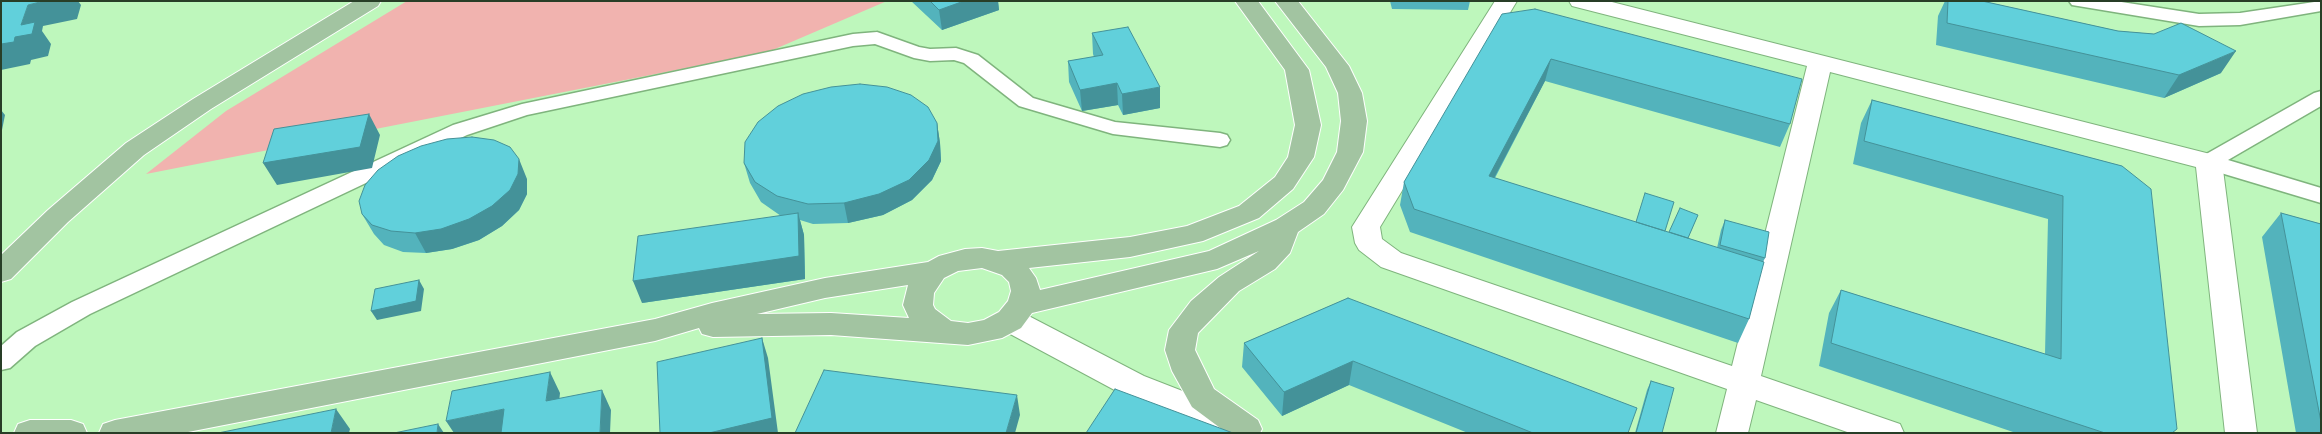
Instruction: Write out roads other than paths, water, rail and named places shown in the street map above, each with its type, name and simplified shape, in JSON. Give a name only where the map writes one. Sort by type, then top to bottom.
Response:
[{"type":"main road","points":[[1,272],[58,216],[135,149],[202,104],[370,1]]},
{"type":"main road","points":[[998,261],[1130,247],[1193,234],[1250,212],[1284,183],[1301,157],[1308,124],[1297,70],[1246,1]]},
{"type":"main road","points":[[655,330],[774,324],[890,327],[968,334],[991,330],[1016,312],[1217,259],[1286,228],[1314,208],[1334,184],[1350,152],[1354,120],[1350,93],[1337,66],[1286,1]]},
{"type":"main road","points":[[1251,431],[1203,398],[1188,371],[1180,350],[1184,330],[1202,309],[1230,284],[1266,262],[1280,246],[1286,228]]},
{"type":"main road","points":[[946,332],[928,321],[918,305],[919,293],[924,281],[934,271],[949,263],[965,259],[982,258],[998,261],[1012,268],[1022,278],[1026,291],[1016,312]]},
{"type":"main road","points":[[118,432],[655,330],[769,300],[825,288],[934,271]]},
{"type":"main road","points":[[30,433],[71,433]]},
{"type":"street","points":[[1506,1],[1366,226],[1369,243],[1391,260],[1888,433]]},
{"type":"street","points":[[1580,1],[2209,162],[2241,433]]},
{"type":"street","points":[[1732,433],[1820,62]]},
{"type":"street","points":[[1016,312],[1134,385],[1251,431]]},
{"type":"lane","points":[[2078,1],[2199,20],[2240,19],[2321,5]]},
{"type":"lane","points":[[1,361],[26,339],[81,308],[460,130],[522,110],[853,40],[877,38],[914,52],[930,55],[956,54],[971,59],[1026,102],[1113,128],[1220,140]]},
{"type":"lane","points":[[2209,162],[2321,97]]},
{"type":"lane","points":[[2209,162],[2300,188],[2321,196]]}]
